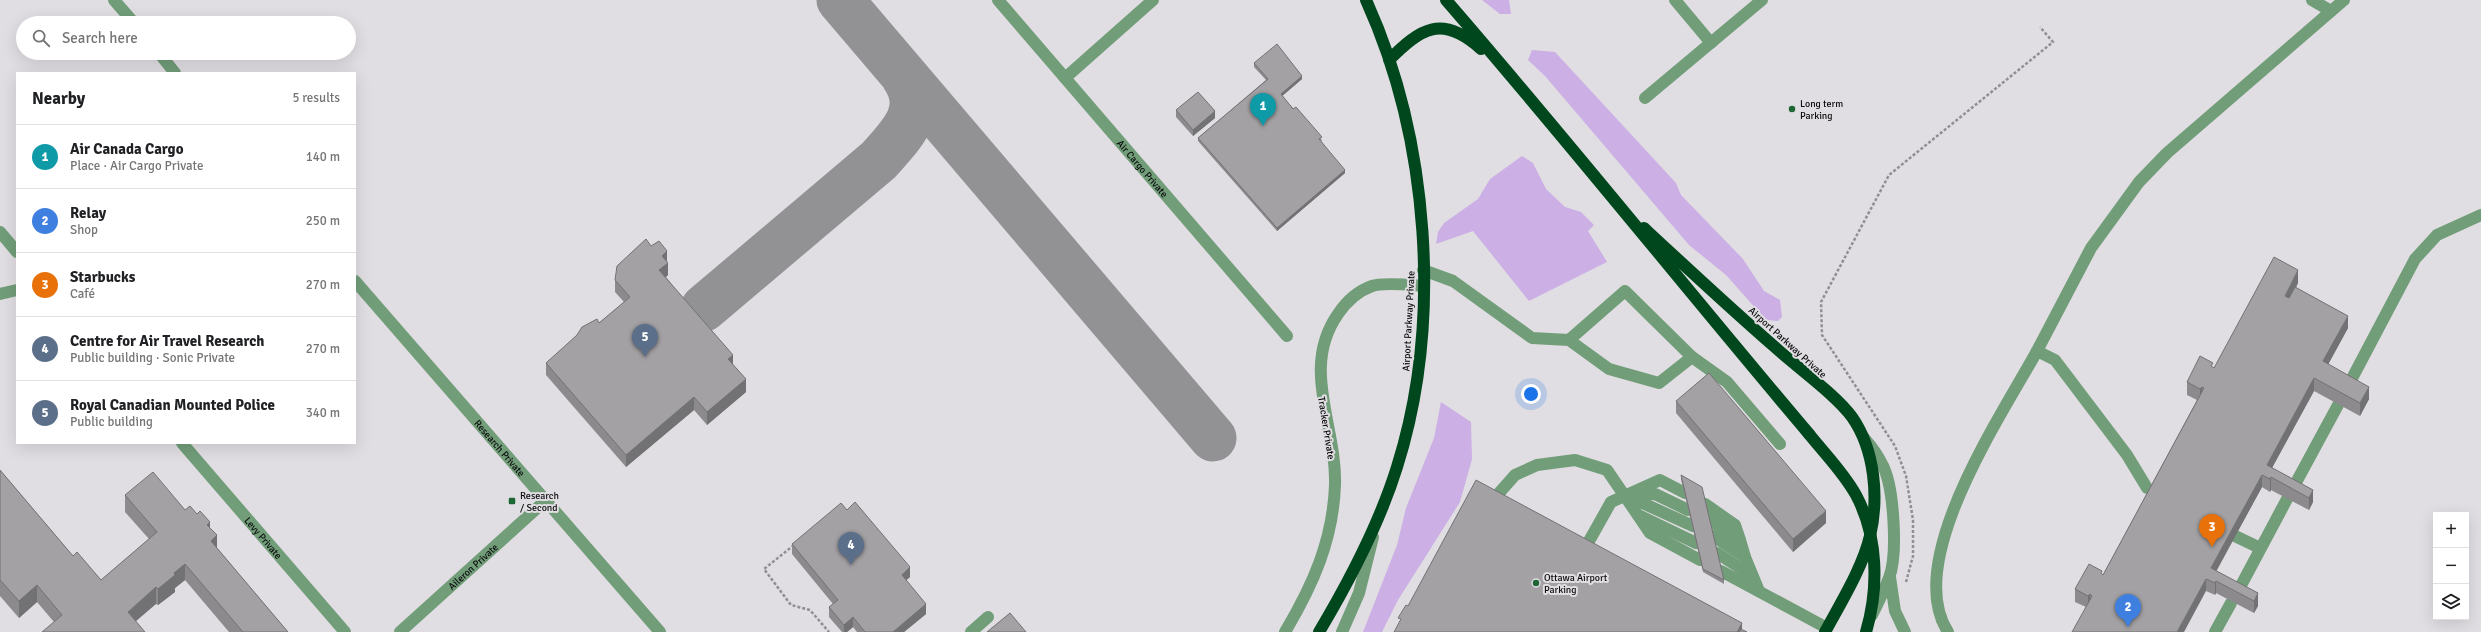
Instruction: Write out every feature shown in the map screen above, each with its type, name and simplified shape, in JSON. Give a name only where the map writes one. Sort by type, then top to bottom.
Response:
[{"type":"highway","name":"Airport Parkway Private","points":[[1320,632],[1348,583],[1376,524],[1397,467],[1412,411],[1420,355],[1423,286],[1421,215],[1412,154],[1389,60],[1366,0]]},
{"type":"highway","name":"Airport Parkway Private","points":[[1446,0],[1511,75],[1616,201],[1665,264],[1843,475],[1856,495],[1865,518],[1872,544],[1874,569],[1871,616],[1864,632]]},
{"type":"highway","points":[[1389,60],[1409,39],[1420,32],[1432,28],[1445,29],[1474,42],[1511,75]]},
{"type":"highway","name":"Airport Parkway Private","points":[[1616,201],[1770,343],[1839,402],[1852,417],[1864,438],[1874,488],[1874,513],[1870,538],[1826,630]]},
{"type":"street","points":[[114,0],[128,16]]},
{"type":"street","name":"Air Cargo Private","points":[[998,0],[1287,336]]},
{"type":"street","points":[[1065,78],[1153,0]]},
{"type":"street","points":[[1675,0],[1711,43]]},
{"type":"street","points":[[1645,98],[1762,0]]},
{"type":"street","points":[[2312,0],[2331,11]]},
{"type":"street","points":[[1948,632],[1943,624],[1937,604],[1934,582],[1938,555],[1950,519],[1963,485],[2037,351],[2091,248],[2139,182],[2167,153],[2344,0]]},
{"type":"street","points":[[165,60],[174,72]]},
{"type":"street","points":[[2348,386],[2415,259],[2437,235],[2481,215]]},
{"type":"street","points":[[0,232],[16,251]]},
{"type":"street","points":[[1423,270],[1453,281],[1532,338],[1569,340],[1609,369],[1659,383],[1692,357]]},
{"type":"street","name":"Research Private","points":[[356,282],[660,632]]},
{"type":"street","name":"Tracker Private","points":[[1285,632],[1308,592],[1329,532],[1333,511],[1335,483],[1330,434],[1319,372],[1320,356],[1330,324],[1349,300],[1373,285],[1423,286]]},
{"type":"street","points":[[0,294],[16,290]]},
{"type":"street","points":[[1569,340],[1625,291],[1692,357],[1727,382],[1780,444]]},
{"type":"street","points":[[2037,351],[2055,360],[2127,455],[2147,488]]},
{"type":"street","points":[[2215,632],[2338,405]]},
{"type":"street","points":[[1864,438],[1876,451],[1884,467],[1890,492],[1893,525],[1890,577],[1895,611],[1905,632]]},
{"type":"street","name":"Levy Private","points":[[183,444],[345,632]]},
{"type":"street","points":[[1492,500],[1515,475],[1522,471],[1537,465],[1575,460],[1607,470],[1627,496],[1650,533],[1700,560]]},
{"type":"street","points":[[1584,550],[1610,502],[1627,496],[1660,480],[1685,493]]},
{"type":"street","points":[[1627,496],[1655,494],[1688,510]]},
{"type":"street","points":[[1627,496],[1692,526]]},
{"type":"street","name":"Aileron Private","points":[[400,632],[546,500]]},
{"type":"street","points":[[1706,504],[1735,525],[1751,575],[1759,590]]},
{"type":"street","points":[[1640,516],[1696,543]]},
{"type":"street","points":[[1709,520],[1740,540]]},
{"type":"street","points":[[1342,632],[1359,593],[1376,524]]},
{"type":"street","points":[[1713,536],[1745,557]]},
{"type":"street","points":[[2235,536],[2260,548]]},
{"type":"street","points":[[1717,553],[1751,575]]},
{"type":"street","points":[[1721,571],[1759,590],[1826,630]]},
{"type":"street","points":[[1864,632],[1890,577]]},
{"type":"street","points":[[971,632],[988,617]]},
{"type":"path","points":[[1906,584],[1913,556],[1913,520],[1906,476],[1895,446],[1822,335],[1821,302],[1889,175],[2053,42],[2040,27]]},
{"type":"path","points":[[799,540],[764,570],[791,605],[810,610],[829,632]]},
{"type":"shaded area","points":[[1482,0],[1509,0],[1511,14],[1500,14]]},
{"type":"shaded area","points":[[1532,50],[1555,52],[1676,183],[1681,195],[1743,259],[1764,291],[1780,300],[1782,317],[1778,321],[1766,320],[1726,275],[1689,245],[1545,76],[1528,60]]},
{"type":"shaded area","points":[[1522,156],[1533,163],[1546,189],[1565,207],[1581,212],[1594,225],[1588,231],[1607,262],[1529,301],[1473,231],[1436,244],[1438,232],[1444,223],[1478,199],[1490,179]]},
{"type":"shaded area","points":[[1441,402],[1471,422],[1472,459],[1460,502],[1398,600],[1382,632],[1363,632],[1397,545],[1406,508],[1434,438]]},
{"type":"building","points":[[1277,44],[1302,76],[1281,94],[1293,109],[1296,107],[1322,137],[1319,139],[1345,170],[1277,228],[1198,138],[1268,79],[1254,63]]},
{"type":"building","points":[[1198,92],[1215,111],[1193,130],[1176,110]]},
{"type":"building","points":[[646,239],[651,246],[659,241],[667,251],[662,256],[668,263],[659,270],[733,355],[728,359],[746,379],[707,412],[694,397],[626,455],[546,363],[577,335],[582,327],[597,319],[599,323],[630,297],[615,280],[617,266]]},
{"type":"building","points":[[2274,257],[2298,270],[2285,296],[2289,298],[2295,287],[2348,316],[2323,361],[2369,387],[2360,403],[2314,378],[2267,465],[2313,490],[2309,498],[2271,477],[2270,479],[2262,475],[2211,568],[2258,593],[2254,601],[2216,581],[2215,583],[2206,579],[2177,632],[2072,632],[2092,596],[2090,594],[2088,596],[2075,589],[2089,564],[2102,571],[2101,573],[2103,575],[2204,388],[2202,387],[2200,389],[2187,382],[2200,356],[2213,363],[2211,366],[2214,368]]},
{"type":"building","points":[[1709,373],[1826,511],[1793,539],[1676,401]]},
{"type":"building","points":[[0,470],[73,556],[77,552],[101,580],[157,532],[125,495],[153,472],[185,510],[190,506],[197,514],[200,511],[210,522],[207,525],[217,535],[211,541],[288,632],[243,632],[185,564],[174,573],[175,575],[158,589],[156,587],[128,612],[145,632],[42,632],[62,615],[37,585],[19,601],[0,580]]},
{"type":"building","points":[[1681,475],[1702,487],[1724,580],[1703,569]]},
{"type":"building","name":"Ottawa Airport Parking","points":[[1476,480],[1742,623],[1737,632],[1394,632],[1401,619],[1398,618],[1406,605],[1408,606]]},
{"type":"building","points":[[855,502],[910,567],[902,575],[926,604],[893,632],[865,632],[853,617],[844,625],[829,607],[838,600],[792,544],[841,503],[847,510]]},
{"type":"building","points":[[1010,613],[1026,632],[987,632]]},
{"type":"building","points":[[1741,629],[1747,632],[1739,632]]},
{"type":"taxiway","points":[[840,0],[1213,438]]},
{"type":"taxiway","points":[[704,308],[879,160],[896,141],[909,121],[912,111],[913,100],[904,76]]},
{"type":"place","name":"Long term Parking","points":[[1792,109]]},
{"type":"place","name":"Air Canada Cargo","points":[[1263,126]]},
{"type":"place","name":"Royal Canadian Mounted Police","points":[[645,357]]},
{"type":"place","name":"Research / Second","points":[[512,501]]},
{"type":"place","name":"Starbucks","points":[[2212,547]]},
{"type":"place","name":"Centre for Air Travel Research","points":[[851,565]]},
{"type":"place","name":"Ottawa Airport Parking","points":[[1536,583]]},
{"type":"place","name":"Relay","points":[[2128,627]]}]
